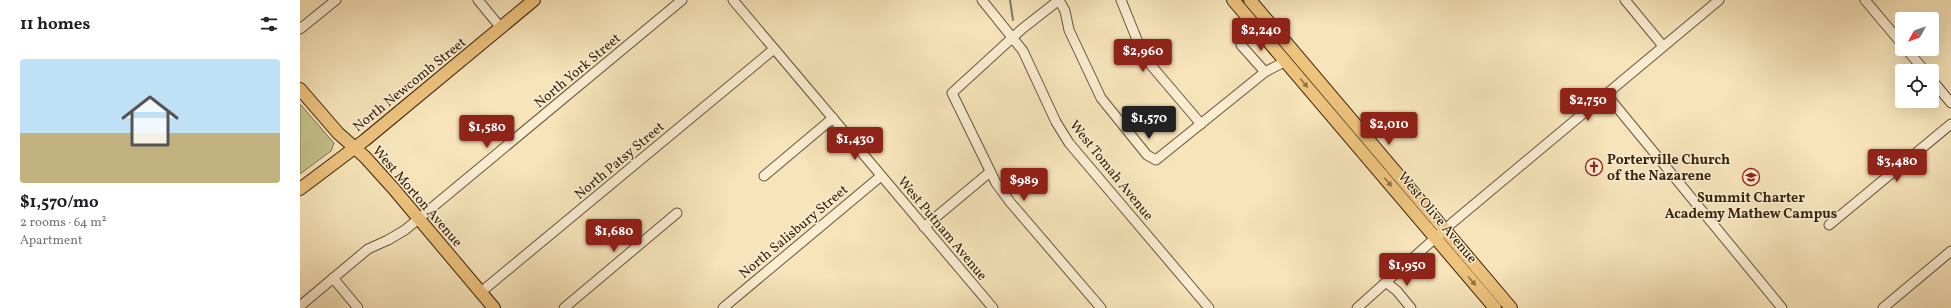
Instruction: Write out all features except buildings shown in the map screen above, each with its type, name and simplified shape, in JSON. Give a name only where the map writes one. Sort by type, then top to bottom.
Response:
[{"type":"main road","name":"North Newcomb Street","points":[[300,189],[355,147],[534,0]]},
{"type":"main road","name":"West Olive Avenue","points":[[1233,0],[1286,62],[1440,234],[1510,308]]},
{"type":"main road","name":"West Olive Avenue","points":[[1250,0],[1440,234],[1494,308]]},
{"type":"main road","name":"West Morton Avenue","points":[[300,89],[334,129],[355,147],[419,218],[494,308]]},
{"type":"street","points":[[300,29],[336,0]]},
{"type":"street","points":[[478,0],[501,28]]},
{"type":"street","name":"North York Street","points":[[300,306],[368,249],[395,237],[419,218],[682,0]]},
{"type":"street","name":"West Putnam Avenue","points":[[733,0],[993,308]]},
{"type":"street","name":"West Tomah Avenue","points":[[982,0],[1013,37],[1028,60],[1056,122],[1069,143],[1209,308]]},
{"type":"street","points":[[1101,308],[1010,202],[990,172],[952,92],[1013,37],[1059,0],[1065,11],[1069,30],[1098,93],[1147,155],[1156,160],[1265,72],[1286,62]]},
{"type":"street","points":[[1121,0],[1144,58],[1201,124]]},
{"type":"street","points":[[1624,0],[1663,46]]},
{"type":"street","points":[[1357,308],[1387,283],[1440,234],[1719,0]]},
{"type":"street","points":[[1865,0],[1895,36]]},
{"type":"street","points":[[1241,45],[1265,72]]},
{"type":"street","name":"North Patsy Street","points":[[480,292],[774,49]]},
{"type":"street","points":[[1912,56],[1919,64]]},
{"type":"street","points":[[1939,88],[1951,103]]},
{"type":"street","points":[[1606,94],[1782,308]]},
{"type":"street","points":[[764,176],[832,118]]},
{"type":"street","points":[[1829,225],[1951,124]]},
{"type":"street","points":[[924,227],[990,172]]},
{"type":"street","name":"North Salisbury Street","points":[[723,308],[881,176]]},
{"type":"street","points":[[564,308],[677,213]]},
{"type":"street","points":[[1882,308],[1949,255]]},
{"type":"street","points":[[333,278],[358,308]]},
{"type":"street","points":[[1387,283],[1397,291],[1411,308]]},
{"type":"shaded area","points":[[300,104],[334,143],[331,151],[300,174]]},
{"type":"waterway","points":[[1010,0],[1013,20]]},
{"type":"place","name":"Porterville Church of the Nazarene","points":[[1594,167]]},
{"type":"place","name":"Summit Charter Academy Mathew Campus","points":[[1751,177]]}]
